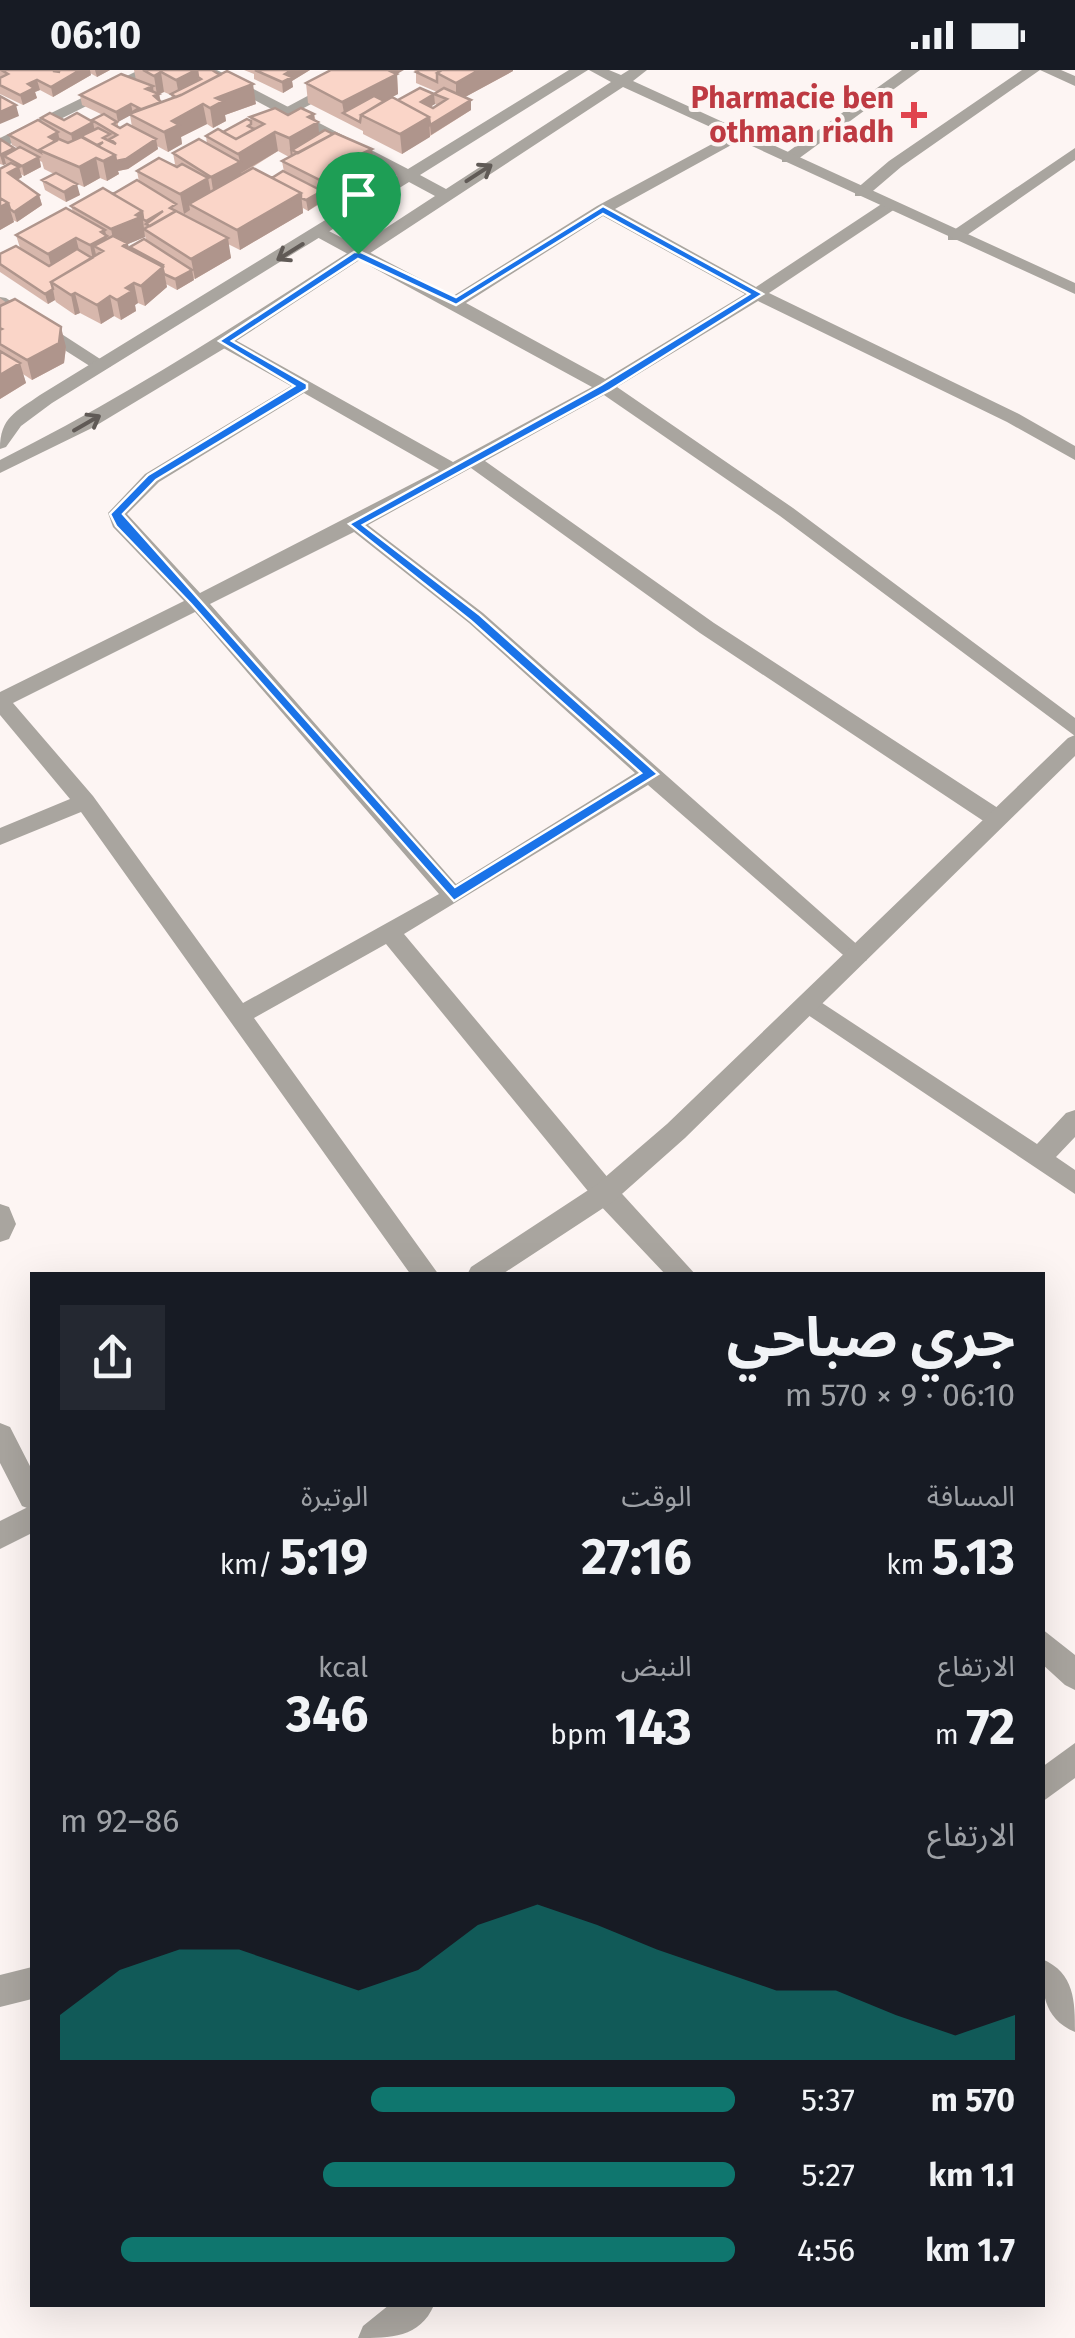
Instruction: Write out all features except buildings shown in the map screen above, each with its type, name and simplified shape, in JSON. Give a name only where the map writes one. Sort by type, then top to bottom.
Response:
[{"type":"street","points":[[0,144],[150,70]]},
{"type":"street","points":[[206,70],[446,195]]},
{"type":"street","points":[[251,130],[367,70]]},
{"type":"street","points":[[0,444],[24,415],[580,70]]},
{"type":"street","points":[[596,70],[1075,289]]},
{"type":"street","points":[[0,466],[86,424],[224,341],[639,70]]},
{"type":"street","points":[[788,159],[912,70]]},
{"type":"street","points":[[861,193],[895,164],[1032,70]]},
{"type":"street","points":[[1048,70],[1075,81]]},
{"type":"street","points":[[456,302],[603,209],[738,135]]},
{"type":"street","points":[[954,236],[1075,152]]},
{"type":"street","points":[[424,1272],[242,1014],[85,802],[0,701],[355,524],[606,387],[757,294],[889,206]]},
{"type":"street","points":[[603,209],[757,294],[1012,418],[1075,454]]},
{"type":"street","points":[[321,233],[456,302],[606,387],[722,466],[1075,730]]},
{"type":"street","points":[[0,302],[102,366]]},
{"type":"street","points":[[224,341],[451,469]]},
{"type":"street","points":[[303,386],[152,478],[116,514],[454,896]]},
{"type":"street","points":[[470,459],[707,628],[996,818]]},
{"type":"street","points":[[355,524],[476,618],[768,880],[858,955]]},
{"type":"street","points":[[485,1272],[605,1193],[810,1004],[1075,743]]},
{"type":"street","points":[[242,1014],[454,896],[651,774]]},
{"type":"street","points":[[0,837],[85,802]]},
{"type":"street","points":[[390,933],[605,1193],[680,1272]]},
{"type":"street","points":[[810,1004],[1075,1183]]},
{"type":"street","points":[[1040,1158],[1075,1120]]},
{"type":"street","points":[[0,1436],[30,1493]]},
{"type":"street","points":[[0,1536],[30,1519]]},
{"type":"street","points":[[1045,1646],[1075,1675]]},
{"type":"street","points":[[1045,1784],[1075,1758]]},
{"type":"street","points":[[1045,1979],[1075,2016]]},
{"type":"street","points":[[0,1991],[30,1984]]},
{"type":"street","points":[[375,2338],[414,2307]]},
{"type":"place","name":"Pharmacie ben othman riadh","points":[[914,115]]},
{"type":"route","points":[[603,209],[757,294],[606,387],[355,524],[476,618],[651,774],[454,896],[116,514],[152,478],[303,386],[224,341],[358,254],[456,302],[603,209]]}]
